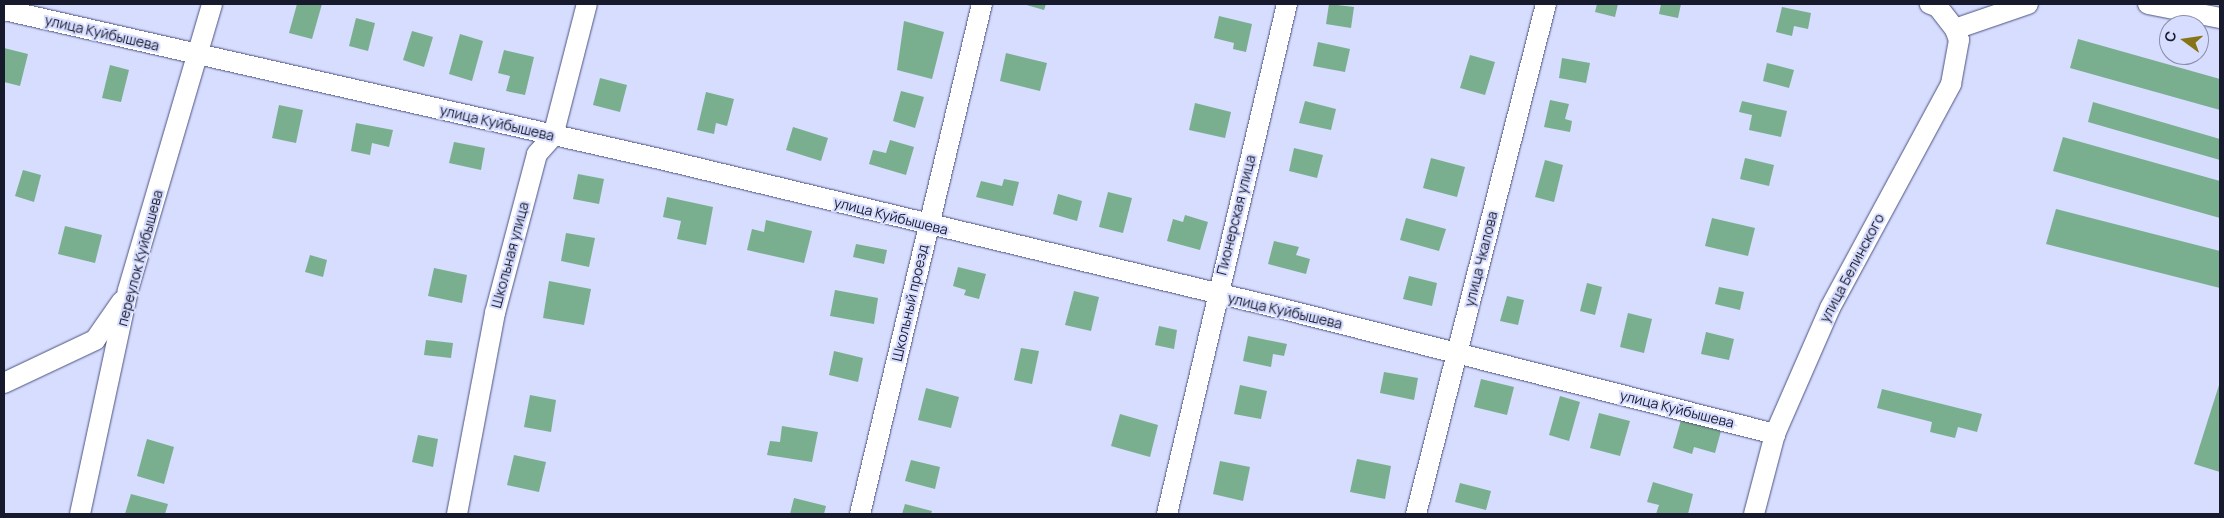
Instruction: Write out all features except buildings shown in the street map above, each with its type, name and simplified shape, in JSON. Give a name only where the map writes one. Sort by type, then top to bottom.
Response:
[{"type":"street","name":"переулок Куйбышева","points":[[80,514],[128,290],[199,56],[212,4]]},
{"type":"street","name":"Школьная улица","points":[[457,514],[495,313],[536,154],[553,136],[587,4]]},
{"type":"street","name":"Школьный проезд","points":[[860,514],[982,4]]},
{"type":"street","name":"Пионерская улица","points":[[1167,514],[1287,4]]},
{"type":"street","name":"улица Чкалова","points":[[1416,514],[1546,4]]},
{"type":"street","points":[[1930,4],[1938,7],[1955,28],[2028,4]]},
{"type":"street","points":[[2148,4],[2220,18]]},
{"type":"street","name":"улица Куйбышева","points":[[4,10],[553,136],[929,225],[1457,352],[1775,434]]},
{"type":"street","name":"улица Белинского","points":[[1754,514],[1775,434],[1830,308],[1951,84],[1959,40],[1955,28]]},
{"type":"street","points":[[4,383],[96,340],[128,290]]}]
